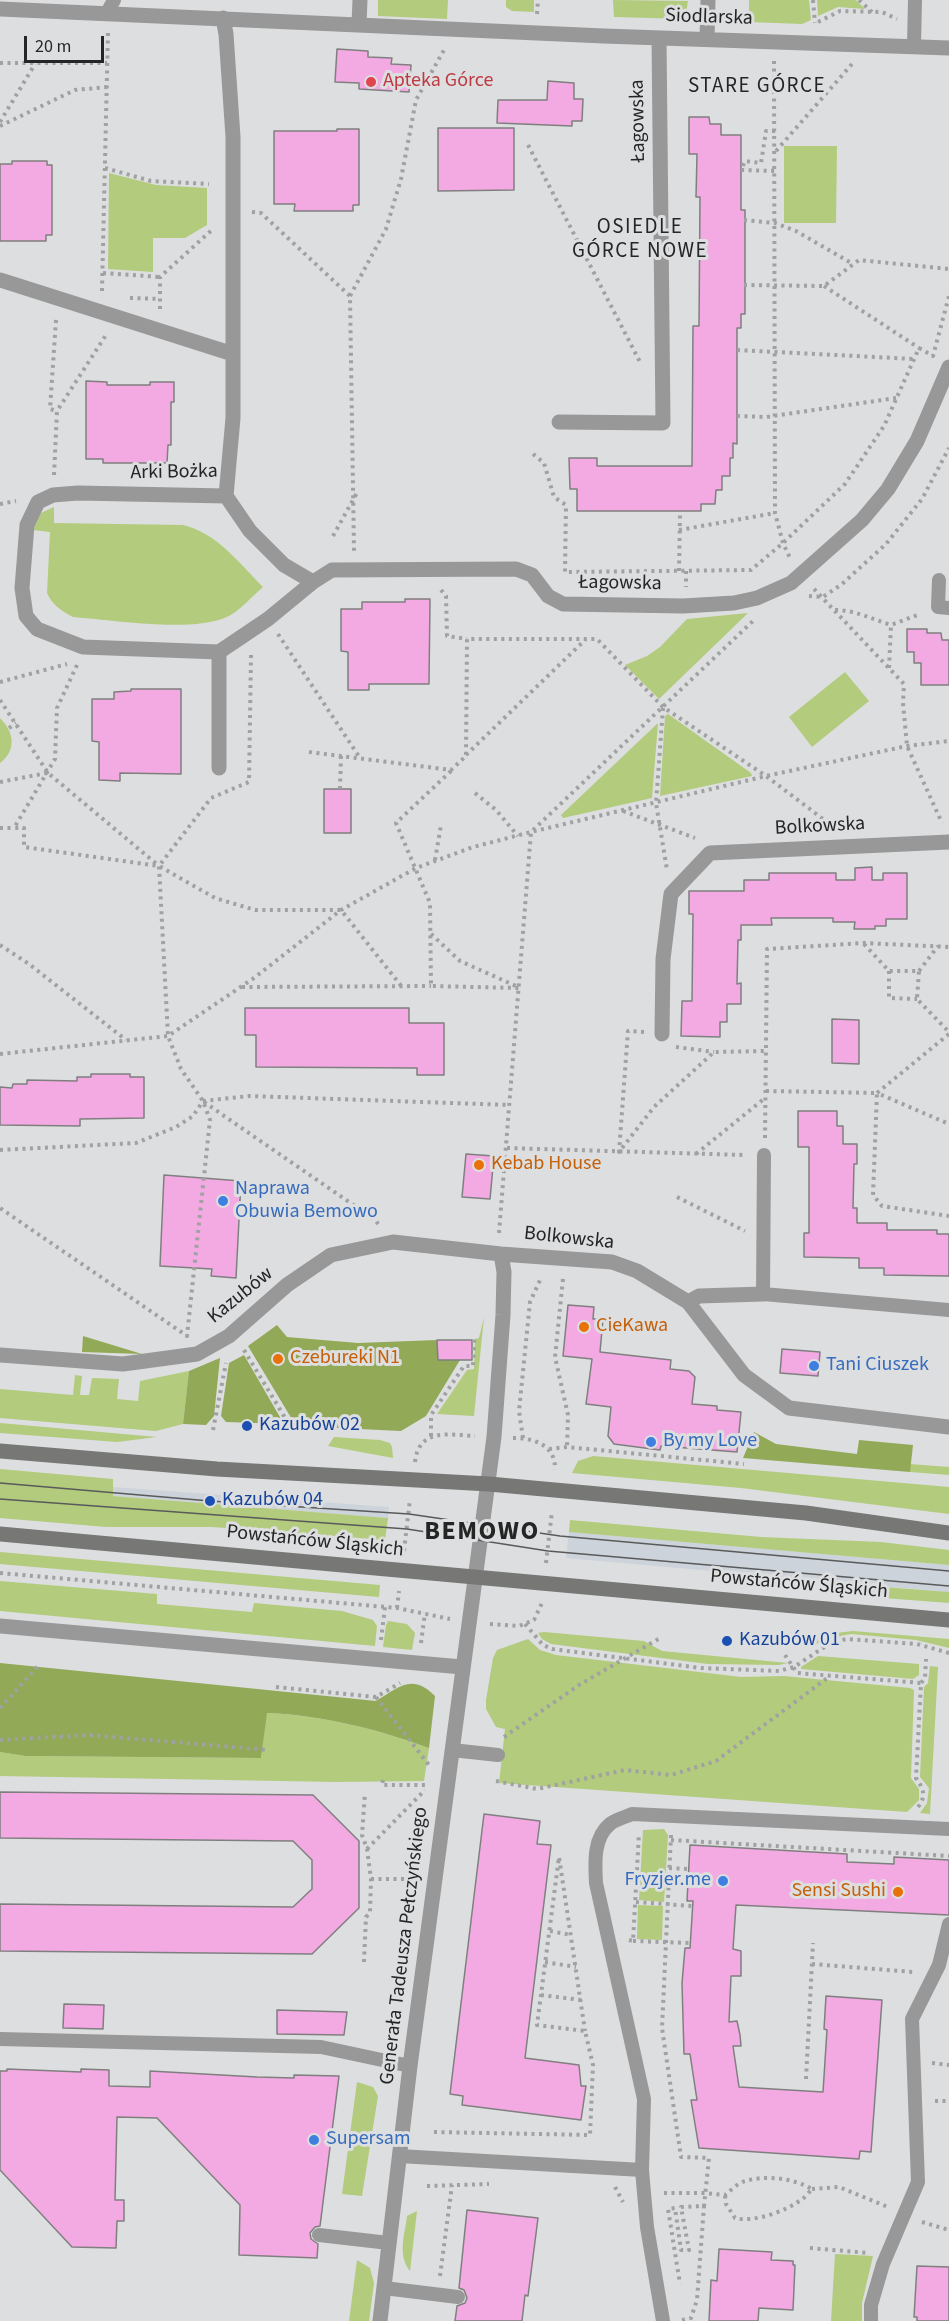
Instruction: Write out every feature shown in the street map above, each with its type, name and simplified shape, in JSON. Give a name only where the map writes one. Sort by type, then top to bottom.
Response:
[{"type":"main road","points":[[0,1451],[217,1469],[489,1484],[806,1513],[949,1533]]},
{"type":"main road","name":"Powstańców Śląskich","points":[[0,1534],[949,1620]]},
{"type":"street","points":[[359,24],[360,0]]},
{"type":"street","points":[[707,39],[708,0]]},
{"type":"street","name":"Siodlarska","points":[[0,9],[110,7],[223,18],[659,38],[949,48]]},
{"type":"street","name":"Arki Bożka","points":[[53,495],[78,493],[226,496],[233,418],[233,137],[223,18]]},
{"type":"street","name":"Łagowska","points":[[559,422],[663,423],[659,38]]},
{"type":"street","points":[[0,280],[233,354]]},
{"type":"street","name":"Łagowska","points":[[313,582],[332,570],[516,569],[531,575],[548,596],[563,604],[683,606],[734,603],[757,598],[791,583],[862,520],[888,489],[945,389],[949,367]]},
{"type":"street","points":[[53,495],[38,502],[27,525],[22,595],[26,616],[37,629],[83,647],[219,652],[268,619],[313,582],[284,565],[250,531],[226,496]]},
{"type":"street","points":[[219,652],[219,768]]},
{"type":"street","name":"Bolkowska","points":[[671,894],[710,853],[858,846],[947,834]]},
{"type":"street","points":[[662,1034],[663,958],[671,894]]},
{"type":"street","name":"Kazubów","points":[[0,1355],[123,1364],[197,1354],[229,1336],[287,1285],[331,1255],[393,1242],[501,1254]]},
{"type":"street","name":"Bolkowska","points":[[475,1578],[489,1484],[497,1406],[503,1315],[504,1272],[501,1254],[612,1262],[637,1271],[688,1302],[744,1375],[789,1408],[949,1427]]},
{"type":"street","points":[[688,1302],[699,1296],[763,1294]]},
{"type":"street","name":"Generała Tadeusza Pełczyńskiego","points":[[380,2321],[410,2066],[475,1578]]},
{"type":"street","points":[[0,1626],[462,1667]]},
{"type":"lane","points":[[914,46],[915,0]]},
{"type":"lane","points":[[939,580],[943,607]]},
{"type":"lane","points":[[764,1155],[763,1294],[949,1310]]},
{"type":"lane","points":[[452,1750],[498,1748]]},
{"type":"lane","points":[[663,2321],[647,2228],[642,2170],[644,2099],[596,1883],[594,1859],[600,1839],[610,1824],[632,1814],[949,1829]]},
{"type":"lane","points":[[871,2321],[871,2305],[887,2254],[918,2181],[912,2019],[939,1965],[949,1924]]},
{"type":"lane","points":[[0,2039],[321,2047],[410,2066]]},
{"type":"lane","points":[[399,2156],[642,2170]]},
{"type":"lane","points":[[319,2235],[389,2243]]},
{"type":"lane","points":[[384,2288],[458,2297]]},
{"type":"path","points":[[537,0],[537,18]]},
{"type":"path","points":[[813,0],[815,24]]},
{"type":"path","points":[[859,0],[872,12]]},
{"type":"path","points":[[102,312],[110,7]]},
{"type":"path","points":[[806,28],[840,11],[882,12],[900,20]]},
{"type":"path","points":[[354,569],[350,296],[386,229],[401,179],[416,100],[448,42]]},
{"type":"path","points":[[774,42],[775,513],[783,543],[799,576],[823,597],[904,684],[903,703],[907,746],[947,834]]},
{"type":"path","points":[[776,152],[868,45]]},
{"type":"path","points":[[0,63],[107,63]]},
{"type":"path","points":[[0,124],[35,63]]},
{"type":"path","points":[[0,124],[75,90],[107,87]]},
{"type":"path","points":[[775,131],[766,131],[761,163],[745,161],[741,170],[776,171]]},
{"type":"path","points":[[528,145],[642,365]]},
{"type":"path","points":[[105,168],[151,181],[209,184]]},
{"type":"path","points":[[103,273],[160,277],[233,211],[261,213],[350,296]]},
{"type":"path","points":[[744,220],[776,223],[796,231],[853,264]]},
{"type":"path","points":[[824,286],[859,260],[949,269]]},
{"type":"path","points":[[160,277],[160,330]]},
{"type":"path","points":[[744,285],[824,286],[933,356],[949,296]]},
{"type":"path","points":[[57,298],[50,409],[57,411]]},
{"type":"path","points":[[53,495],[57,411],[118,317]]},
{"type":"path","points":[[533,454],[544,463],[554,497],[566,505],[565,572],[751,570],[845,484],[884,426],[919,348]]},
{"type":"path","points":[[737,350],[914,359]]},
{"type":"path","points":[[737,416],[775,416],[896,398]]},
{"type":"path","points":[[801,595],[823,597],[842,584],[886,544],[922,500],[949,448]]},
{"type":"path","points":[[333,536],[358,491]]},
{"type":"path","points":[[680,530],[775,513]]},
{"type":"path","points":[[679,571],[680,514]]},
{"type":"path","points":[[436,584],[446,596],[447,636],[467,639],[597,639],[663,707],[766,776],[858,846]]},
{"type":"path","points":[[834,610],[851,610],[891,625],[943,607]]},
{"type":"path","points":[[501,1254],[498,1227],[507,1148],[531,832],[759,615]]},
{"type":"path","points":[[889,668],[891,625]]},
{"type":"path","points":[[268,638],[276,631],[360,759]]},
{"type":"path","points":[[466,756],[467,639]]},
{"type":"path","points":[[430,986],[430,903],[396,823],[586,639]]},
{"type":"path","points":[[0,1208],[187,1336],[210,1120],[203,1101],[181,1069],[168,1036],[159,866],[211,798],[249,782],[251,651]]},
{"type":"path","points":[[0,682],[80,661],[57,708],[54,759],[14,828]]},
{"type":"path","points":[[0,700],[48,772],[159,866],[214,898],[255,910],[341,910]]},
{"type":"path","points":[[663,707],[656,802],[671,894]]},
{"type":"path","points":[[9,728],[16,723]]},
{"type":"path","points":[[0,1054],[168,1036],[241,987],[341,910],[416,868],[473,847],[766,776],[907,746],[949,741]]},
{"type":"path","points":[[309,752],[451,770]]},
{"type":"path","points":[[340,789],[341,756]]},
{"type":"path","points":[[0,782],[48,772]]},
{"type":"path","points":[[475,793],[496,810],[518,836]]},
{"type":"path","points":[[622,811],[703,840]]},
{"type":"path","points":[[435,861],[441,825]]},
{"type":"path","points":[[0,828],[24,828],[24,847],[159,866]]},
{"type":"path","points":[[341,910],[402,987]]},
{"type":"path","points":[[430,934],[460,961],[519,988]]},
{"type":"path","points":[[864,943],[890,970],[919,971]]},
{"type":"path","points":[[507,1148],[764,1155],[768,949],[864,943],[949,947]]},
{"type":"path","points":[[0,945],[29,964],[127,1040]]},
{"type":"path","points":[[917,999],[919,971],[938,946]]},
{"type":"path","points":[[890,970],[889,998],[917,999],[949,1033],[878,1093],[873,1195],[882,1206],[949,1216]]},
{"type":"path","points":[[241,987],[519,988]]},
{"type":"path","points":[[619,1152],[628,1031],[662,1034],[678,1048],[714,1052],[765,1051]]},
{"type":"path","points":[[619,1152],[654,1107],[714,1052]]},
{"type":"path","points":[[766,1091],[878,1093],[949,1124]]},
{"type":"path","points":[[203,1101],[249,1096],[510,1105]]},
{"type":"path","points":[[696,1154],[766,1098]]},
{"type":"path","points":[[0,1150],[136,1143],[176,1127],[193,1116],[203,1101]]},
{"type":"path","points":[[203,1101],[375,1220],[393,1242]]},
{"type":"path","points":[[677,1197],[765,1240]]},
{"type":"path","points":[[523,1438],[519,1411],[530,1302],[541,1277]]},
{"type":"path","points":[[563,1277],[555,1358],[568,1415],[567,1447]]},
{"type":"path","points":[[431,1436],[431,1415],[464,1366],[473,1366],[474,1339]]},
{"type":"path","points":[[238,1353],[244,1350],[292,1431]]},
{"type":"path","points":[[213,1430],[226,1362],[233,1357]]},
{"type":"path","points":[[415,1461],[418,1448],[431,1436],[440,1434],[469,1436]]},
{"type":"path","points":[[512,1438],[523,1438],[540,1443],[549,1449],[555,1466],[555,1474]]},
{"type":"path","points":[[549,1449],[567,1447],[744,1464]]},
{"type":"path","points":[[405,1545],[409,1508]]},
{"type":"path","points":[[547,1557],[551,1518]]},
{"type":"path","points":[[0,1573],[397,1608],[453,1620]]},
{"type":"path","points":[[397,1608],[400,1586]]},
{"type":"path","points":[[489,1624],[513,1627],[534,1620],[543,1599]]},
{"type":"path","points":[[378,1659],[385,1607]]},
{"type":"path","points":[[421,1650],[425,1613]]},
{"type":"path","points":[[525,1624],[541,1643],[549,1648],[701,1668],[779,1671],[794,1667],[832,1642],[847,1640],[917,1644],[949,1653]]},
{"type":"path","points":[[498,1748],[579,1685],[660,1638]]},
{"type":"path","points":[[785,1655],[797,1673],[921,1683]]},
{"type":"path","points":[[914,1827],[915,1811],[923,1800],[924,1789],[916,1778],[921,1683],[925,1678],[926,1659]]},
{"type":"path","points":[[0,1708],[40,1664]]},
{"type":"path","points":[[496,1781],[537,1789],[625,1770],[671,1775],[716,1761],[830,1676]]},
{"type":"path","points":[[276,1687],[376,1697],[408,1678]]},
{"type":"path","points":[[376,1697],[431,1767]]},
{"type":"path","points":[[0,1740],[89,1735],[269,1750]]},
{"type":"path","points":[[367,1849],[429,1785],[382,1785],[383,1780]]},
{"type":"path","points":[[364,1962],[366,1917],[370,1913],[371,1879],[367,1849],[362,1835],[365,1793]]},
{"type":"path","points":[[633,1941],[640,1826]]},
{"type":"path","points":[[672,1827],[662,2028],[681,2157],[709,2158],[697,2301],[691,2318],[681,2320]]},
{"type":"path","points":[[671,1840],[949,1856]]},
{"type":"path","points":[[434,2132],[590,2135],[593,2065],[585,2031],[559,1857],[537,2025],[585,2031]]},
{"type":"path","points":[[669,1868],[689,1869]]},
{"type":"path","points":[[371,1879],[418,1879]]},
{"type":"path","points":[[636,1902],[692,1906]]},
{"type":"path","points":[[549,1931],[571,1935]]},
{"type":"path","points":[[626,1940],[690,1943]]},
{"type":"path","points":[[806,2079],[813,1943]]},
{"type":"path","points":[[545,1962],[576,1967]]},
{"type":"path","points":[[812,1964],[935,1974]]},
{"type":"path","points":[[541,1995],[581,2000]]},
{"type":"path","points":[[662,2193],[725,2195],[743,2182],[762,2178],[799,2182],[812,2188],[838,2187],[933,2226],[949,2230]]},
{"type":"path","points":[[438,2295],[452,2185]]},
{"type":"path","points":[[725,2195],[726,2204],[735,2218],[747,2221],[771,2214],[803,2199],[812,2188]]},
{"type":"path","points":[[681,2294],[668,2209],[675,2208],[681,2250],[689,2250],[681,2207],[704,2206]]},
{"type":"path","points":[[810,2248],[887,2254]]},
{"type":"shaded area","points":[[112,1487],[389,1507],[388,1518],[113,1496]]},
{"type":"shaded area","points":[[569,1532],[949,1565],[949,1592],[566,1558]]},
{"type":"green space","points":[[378,0],[448,0],[447,19],[378,16]]},
{"type":"green space","points":[[506,0],[534,0],[534,12],[512,11],[506,7]]},
{"type":"green space","points":[[613,0],[688,1],[685,19],[614,17]]},
{"type":"green space","points":[[749,0],[809,0],[811,20],[802,24],[749,22]]},
{"type":"green space","points":[[817,0],[856,0],[865,9],[838,7],[818,16]]},
{"type":"green space","points":[[784,146],[837,146],[836,223],[784,223]]},
{"type":"green space","points":[[109,173],[156,185],[207,188],[207,225],[185,238],[153,238],[153,272],[108,269]]},
{"type":"green space","points":[[54,507],[54,523],[183,525],[195,529],[227,550],[263,587],[232,614],[211,622],[173,625],[73,617],[61,610],[47,593],[50,532],[33,530],[41,513]]},
{"type":"green space","points":[[748,613],[659,699],[625,665],[647,656],[660,647],[687,619]]},
{"type":"green space","points":[[845,672],[869,701],[812,747],[789,717]]},
{"type":"green space","points":[[668,714],[751,773],[752,776],[660,796],[665,716]]},
{"type":"green space","points":[[0,718],[5,723],[12,741],[9,752],[0,763]]},
{"type":"green space","points":[[658,723],[652,798],[563,818],[561,815]]},
{"type":"green space","points":[[484,1317],[474,1416],[437,1414],[467,1370],[474,1369],[475,1339],[479,1338]]},
{"type":"green space","points":[[277,1325],[287,1337],[358,1343],[437,1340],[438,1360],[460,1360],[426,1416],[401,1431],[296,1426],[248,1346]]},
{"type":"green space","points":[[83,1336],[142,1354],[82,1352]]},
{"type":"green space","points":[[244,1355],[284,1424],[226,1422],[221,1416],[229,1363]]},
{"type":"green space","points":[[220,1358],[214,1416],[206,1425],[183,1424],[189,1371]]},
{"type":"green space","points":[[189,1371],[183,1424],[156,1431],[0,1418],[0,1389],[73,1395],[75,1375],[82,1376],[80,1395],[89,1395],[92,1378],[119,1379],[117,1399],[138,1401],[140,1381]]},
{"type":"green space","points":[[0,1423],[157,1437],[117,1442],[0,1433]]},
{"type":"green space","points":[[754,1432],[776,1444],[857,1454],[859,1440],[913,1445],[910,1472],[743,1458]]},
{"type":"green space","points":[[334,1437],[380,1440],[390,1443],[393,1458],[328,1446]]},
{"type":"green space","points":[[593,1456],[949,1487],[949,1514],[741,1488],[572,1473],[578,1461]]},
{"type":"green space","points":[[910,1464],[949,1467],[949,1475],[910,1472]]},
{"type":"green space","points":[[0,1469],[113,1479],[113,1496],[388,1518],[385,1540],[212,1527],[106,1527],[0,1518]]},
{"type":"green space","points":[[570,1520],[761,1537],[881,1542],[949,1550],[949,1565],[569,1532]]},
{"type":"green space","points":[[0,1552],[380,1585],[379,1597],[0,1564]]},
{"type":"green space","points":[[0,1581],[157,1594],[157,1604],[252,1612],[254,1603],[342,1611],[373,1620],[377,1626],[375,1646],[0,1611]]},
{"type":"green space","points":[[845,1584],[949,1592],[949,1603],[844,1595]]},
{"type":"green space","points":[[388,1621],[407,1624],[415,1633],[412,1650],[383,1647]]},
{"type":"green space","points":[[853,1631],[949,1639],[949,1648],[916,1640],[852,1634],[808,1645],[809,1636]]},
{"type":"green space","points":[[538,1633],[644,1641],[662,1651],[788,1663],[779,1665],[708,1664],[551,1644],[542,1639]]},
{"type":"green space","points":[[528,1639],[540,1650],[556,1655],[741,1677],[784,1676],[910,1688],[914,1690],[911,1778],[919,1789],[919,1800],[907,1812],[499,1783],[505,1729],[496,1727],[486,1709],[493,1658],[497,1650]]},
{"type":"green space","points":[[818,1656],[919,1664],[919,1675],[913,1679],[801,1669]]},
{"type":"green space","points":[[0,1663],[376,1701],[399,1687],[419,1685],[435,1696],[429,1748],[349,1724],[267,1713],[261,1758],[25,1756],[0,1752]]},
{"type":"green space","points":[[930,1666],[938,1667],[930,1814],[920,1813],[927,1803],[929,1788],[920,1777],[924,1687],[928,1683]]},
{"type":"green space","points":[[266,1713],[349,1724],[429,1748],[424,1781],[336,1782],[0,1776],[0,1752],[25,1756],[261,1758]]},
{"type":"green space","points":[[664,1829],[668,1835],[664,1902],[639,1900],[643,1830]]},
{"type":"green space","points":[[638,1905],[663,1906],[662,1940],[637,1939]]},
{"type":"green space","points":[[357,2082],[373,2087],[378,2096],[362,2196],[342,2194]]},
{"type":"green space","points":[[417,2211],[410,2271],[404,2258],[404,2237],[407,2216]]},
{"type":"green space","points":[[835,2254],[873,2256],[862,2303],[862,2321],[831,2321]]},
{"type":"green space","points":[[357,2260],[370,2268],[374,2283],[369,2321],[349,2321]]},
{"type":"building","points":[[337,49],[368,51],[368,57],[392,58],[391,64],[411,65],[409,92],[359,89],[359,83],[335,82]]},
{"type":"building","points":[[548,81],[574,83],[574,99],[583,99],[582,121],[572,121],[572,126],[497,123],[498,100],[547,100]]},
{"type":"building","points":[[689,117],[709,117],[710,124],[721,124],[721,135],[741,135],[741,210],[745,210],[745,314],[741,314],[741,328],[737,328],[737,444],[733,443],[730,476],[722,476],[722,490],[716,490],[715,504],[701,504],[701,511],[577,511],[577,489],[570,489],[569,458],[597,458],[597,466],[692,466],[693,326],[699,326],[700,197],[696,197],[697,154],[689,154]]},
{"type":"building","points":[[438,128],[514,128],[514,190],[438,191]]},
{"type":"building","points":[[337,129],[359,129],[359,205],[353,205],[353,211],[294,211],[295,204],[274,204],[274,131],[337,131]]},
{"type":"building","points":[[12,161],[47,161],[47,165],[52,165],[52,235],[46,235],[46,241],[0,241],[0,164],[12,164]]},
{"type":"building","points":[[86,381],[107,382],[107,385],[150,385],[150,382],[174,382],[174,402],[171,402],[171,445],[168,445],[167,463],[103,463],[103,459],[86,459]]},
{"type":"building","points":[[405,599],[430,599],[429,684],[369,684],[369,690],[348,690],[348,652],[341,651],[341,609],[362,609],[362,602],[405,602]]},
{"type":"building","points":[[907,629],[927,629],[927,633],[941,633],[942,640],[949,640],[949,685],[921,685],[921,663],[914,663],[914,652],[907,652]]},
{"type":"building","points":[[131,689],[181,689],[181,774],[120,773],[120,781],[99,780],[99,742],[92,741],[92,699],[114,699],[114,692],[131,691]]},
{"type":"building","points":[[324,789],[351,789],[351,833],[324,833]]},
{"type":"building","points":[[872,867],[872,880],[883,880],[883,873],[907,873],[907,919],[886,919],[886,926],[875,926],[875,929],[854,929],[855,922],[833,922],[833,918],[771,918],[772,925],[741,925],[741,940],[738,940],[737,984],[741,983],[741,1004],[727,1004],[727,1022],[720,1022],[720,1037],[681,1036],[682,1001],[692,1001],[693,914],[689,914],[689,891],[744,891],[744,880],[769,880],[769,873],[836,873],[836,880],[855,880],[855,868]]},
{"type":"building","points":[[245,1008],[409,1008],[409,1023],[444,1023],[444,1075],[417,1075],[417,1068],[256,1067],[256,1035],[245,1035]]},
{"type":"building","points":[[832,1019],[859,1020],[859,1064],[832,1063]]},
{"type":"building","points":[[91,1074],[130,1074],[130,1077],[144,1077],[144,1118],[80,1119],[80,1126],[0,1125],[0,1087],[12,1088],[13,1084],[27,1084],[27,1080],[77,1081],[77,1077],[91,1077]]},
{"type":"building","points":[[798,1111],[837,1111],[837,1126],[843,1126],[843,1144],[857,1144],[853,1208],[857,1208],[857,1223],[887,1223],[887,1230],[937,1230],[937,1234],[949,1234],[949,1276],[884,1275],[884,1268],[859,1268],[859,1258],[804,1257],[804,1233],[809,1233],[809,1147],[798,1147]]},
{"type":"building","points":[[466,1154],[494,1156],[490,1199],[462,1197]]},
{"type":"building","points":[[164,1175],[241,1181],[236,1278],[211,1276],[212,1269],[160,1266]]},
{"type":"building","points":[[568,1305],[594,1307],[593,1319],[603,1319],[600,1352],[671,1360],[670,1369],[689,1371],[695,1377],[692,1404],[717,1406],[717,1410],[741,1412],[737,1452],[661,1446],[660,1450],[614,1444],[608,1436],[611,1407],[586,1404],[592,1359],[563,1356]]},
{"type":"building","points":[[437,1340],[472,1340],[472,1360],[438,1360]]},
{"type":"building","points":[[782,1349],[820,1352],[818,1376],[780,1373]]},
{"type":"building","points":[[0,1792],[313,1795],[359,1841],[359,1908],[312,1954],[0,1951],[0,1904],[293,1907],[312,1889],[312,1860],[293,1841],[0,1838]]},
{"type":"building","points":[[484,1814],[540,1821],[537,1844],[551,1845],[525,2058],[579,2065],[581,2086],[586,2086],[581,2120],[462,2105],[463,2096],[450,2094]]},
{"type":"building","points":[[690,1845],[847,1854],[847,1862],[894,1864],[894,1857],[949,1860],[949,1915],[736,1905],[733,1949],[741,1951],[741,1976],[731,1976],[729,2022],[737,2021],[740,2035],[741,2046],[733,2046],[739,2087],[823,2092],[827,2030],[824,2029],[826,1996],[882,2000],[871,2152],[860,2151],[859,2159],[699,2148],[691,2100],[697,2100],[690,2054],[684,2054],[682,1983],[685,1948],[690,1948],[693,1901],[687,1901]]},
{"type":"building","points":[[64,2004],[104,2005],[103,2029],[63,2028]]},
{"type":"building","points":[[277,2010],[347,2012],[344,2035],[277,2034]]},
{"type":"building","points":[[7,2069],[81,2072],[81,2069],[109,2070],[109,2086],[150,2087],[150,2071],[294,2078],[294,2075],[339,2076],[320,2226],[315,2227],[310,2233],[311,2239],[318,2244],[317,2258],[239,2255],[240,2205],[157,2118],[117,2117],[115,2200],[124,2200],[124,2221],[117,2221],[116,2248],[72,2247],[0,2170],[0,2071],[7,2071]]},
{"type":"building","points":[[467,2210],[538,2218],[528,2296],[525,2295],[522,2321],[455,2321],[457,2306],[465,2303],[467,2298],[464,2290],[459,2288]]},
{"type":"building","points":[[719,2249],[772,2252],[771,2260],[793,2261],[795,2265],[793,2310],[759,2308],[758,2321],[709,2321],[711,2280],[717,2281]]},
{"type":"building","points":[[917,2266],[949,2267],[949,2321],[917,2321],[917,2317],[914,2317]]},
{"type":"tram line","points":[[0,1483],[210,1501],[409,1514],[560,1536],[949,1571]]},
{"type":"tram line","points":[[0,1499],[407,1529],[548,1551],[949,1586]]},
{"type":"place","name":"Apteka Górce","points":[[371,82]]},
{"type":"place","name":"Kebab House","points":[[479,1165]]},
{"type":"place","name":"Naprawa Obuwia Bemowo","points":[[223,1201]]},
{"type":"place","name":"CieKawa","points":[[584,1327]]},
{"type":"place","name":"Czebureki N1","points":[[278,1359]]},
{"type":"place","name":"Tani Ciuszek","points":[[814,1366]]},
{"type":"place","name":"Kazubów 02","points":[[247,1426]]},
{"type":"place","name":"By my Love","points":[[651,1442]]},
{"type":"place","name":"Kazubów 04","points":[[210,1501]]},
{"type":"place","name":"Kazubów 01","points":[[727,1641]]},
{"type":"place","name":"Fryzjer.me","points":[[723,1881]]},
{"type":"place","name":"Sensi Sushi","points":[[898,1892]]},
{"type":"place","name":"Supersam","points":[[314,2140]]},
{"type":"district","name":"STARE GÓRCE","points":[[757,87]]},
{"type":"district","name":"OSIEDLE GÓRCE NOWE","points":[[640,240]]},
{"type":"district","name":"BEMOWO","points":[[482,1533]]}]
